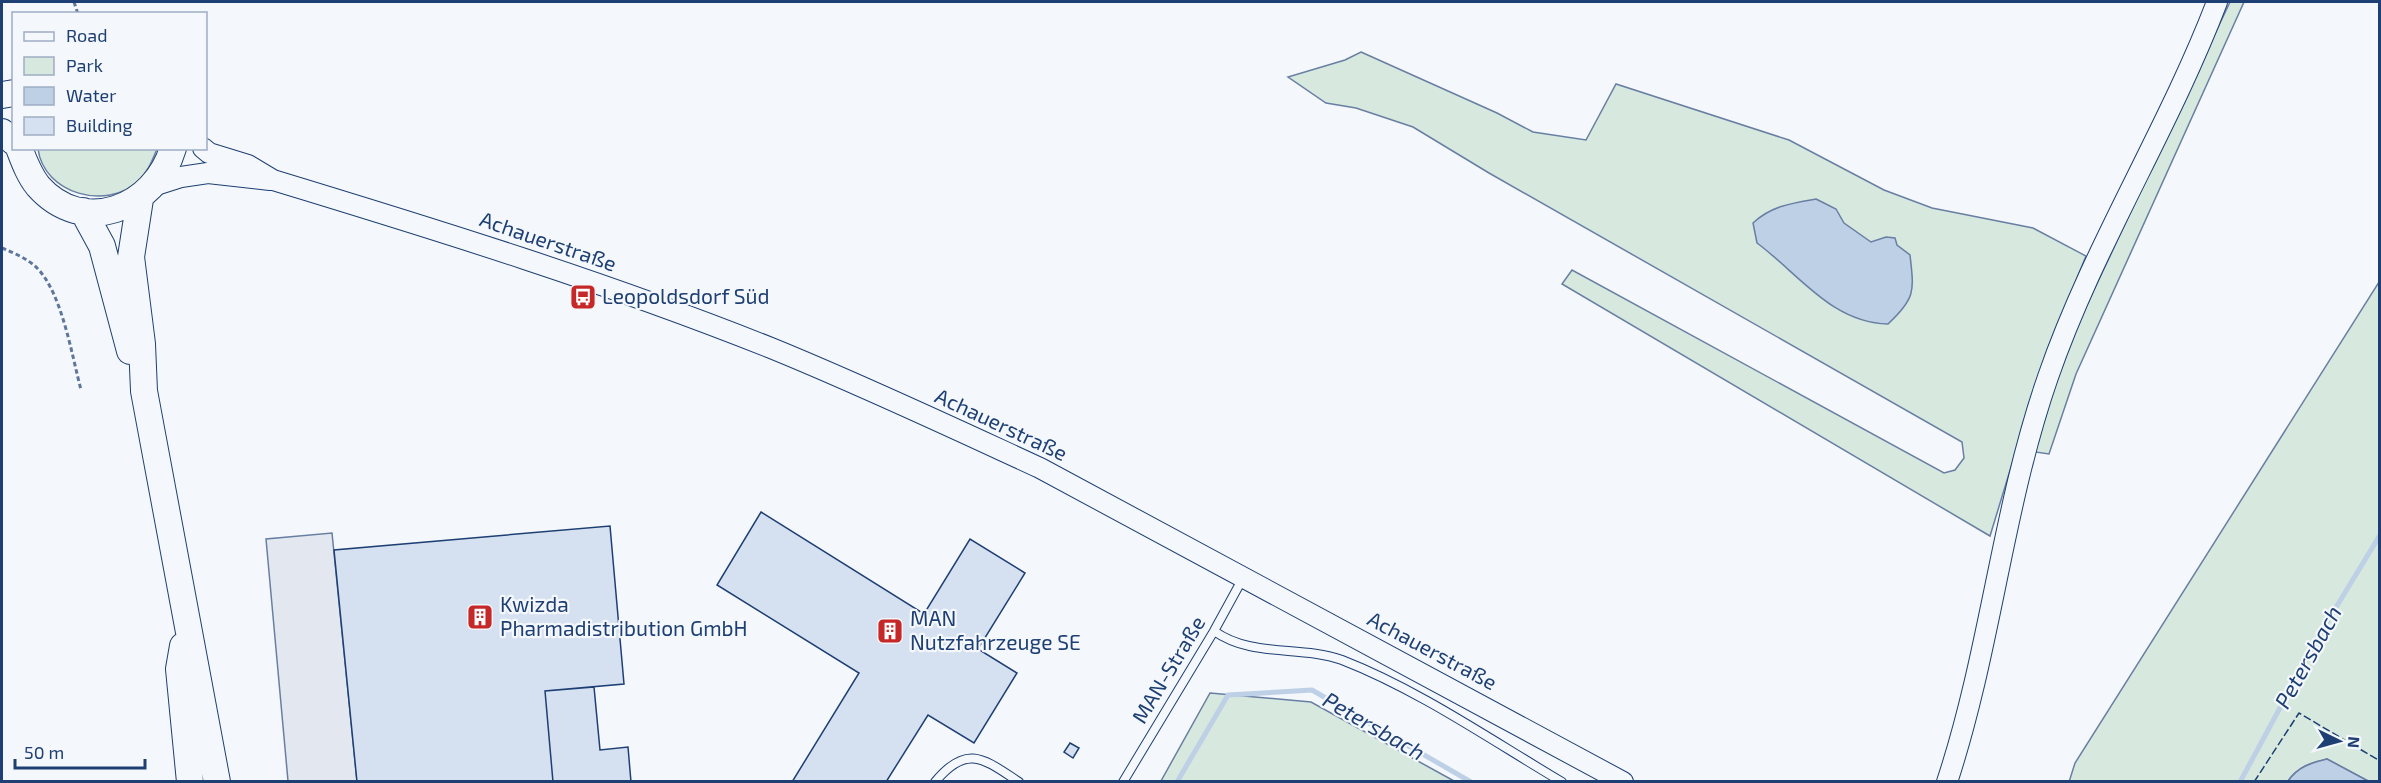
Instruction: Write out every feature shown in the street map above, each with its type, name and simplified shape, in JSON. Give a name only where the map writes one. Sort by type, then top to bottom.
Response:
[{"type":"main road","points":[[20,150],[25,164],[39,186],[59,202],[83,211],[113,210],[148,192]]},
{"type":"main road","points":[[172,150],[168,166],[148,192],[131,257],[142,344],[144,391],[217,782]]},
{"type":"main road","points":[[83,211],[102,246],[129,350],[144,391]]},
{"type":"main road","points":[[187,625],[179,669],[190,782]]},
{"type":"street","points":[[1947,782],[1963,734],[2012,506],[2047,380],[2092,269],[2175,99],[2217,2]]},
{"type":"street","points":[[205,150],[248,165],[273,180]]},
{"type":"street","points":[[148,192],[181,177],[208,173],[243,179],[273,180]]},
{"type":"street","name":"Achauerstraße","points":[[273,180],[445,232],[628,294],[771,348],[945,424],[1040,468],[1623,782]]},
{"type":"lane","name":"MAN-Straße","points":[[1123,782],[1214,631],[1244,576]]},
{"type":"lane","points":[[1214,631],[1229,642],[1264,650],[1328,655],[1376,674],[1562,782]]},
{"type":"lane","points":[[935,782],[954,762],[960,759],[987,761],[1019,782]]},
{"type":"path","points":[[2,248],[31,262],[40,271],[58,309],[81,390]]},
{"type":"green space","points":[[2230,2],[2244,2],[2076,374],[2049,454],[2035,452],[2059,371],[2084,311]]},
{"type":"green space","points":[[1361,52],[1497,113],[1533,132],[1586,140],[1616,84],[1789,140],[1884,190],[1932,208],[2033,228],[2086,256],[2044,359],[1990,536],[1562,284],[1572,270],[1944,473],[1955,470],[1964,458],[1962,442],[1489,173],[1413,127],[1356,108],[1326,103],[1288,77],[1345,60]]},
{"type":"green space","points":[[38,150],[157,150],[147,170],[138,181],[125,190],[110,195],[94,196],[64,187],[43,165]]},
{"type":"green space","points":[[2379,282],[2379,781],[2368,781],[2327,759],[2305,766],[2288,781],[2069,782],[2075,763]]},
{"type":"green space","points":[[1210,693],[1311,702],[1454,781],[1161,781]]},
{"type":"shaded area","points":[[332,533],[357,781],[288,781],[266,539]]},
{"type":"water","points":[[1816,199],[1836,209],[1844,223],[1871,242],[1886,237],[1895,238],[1897,245],[1910,255],[1911,293],[1904,307],[1888,324],[1868,322],[1833,306],[1757,243],[1753,223],[1760,217],[1782,206]]},
{"type":"water","points":[[2327,759],[2368,781],[2288,781],[2305,766]]},
{"type":"building","name":"MAN Nutzfahrzeuge SE","points":[[761,512],[924,614],[970,539],[1025,573],[978,649],[1017,673],[974,743],[928,715],[886,782],[792,782],[859,673],[717,585]]},
{"type":"building","name":"Kwizda Pharmadistribution GmbH","points":[[610,526],[624,684],[545,691],[553,782],[357,782],[334,550]]},
{"type":"building","points":[[594,687],[600,750],[628,747],[631,782],[553,782],[545,691]]},
{"type":"building","points":[[1070,743],[1079,748],[1073,758],[1064,752]]},
{"type":"waterway","name":"Petersbach","points":[[2240,782],[2321,632],[2380,535]]},
{"type":"waterway","name":"Petersbach","points":[[1177,782],[1228,695],[1312,690],[1471,782]]},
{"type":"fence","points":[[2254,782],[2299,713],[2380,761]]},
{"type":"place","name":"Leopoldsdorf Süd","points":[[583,297]]},
{"type":"place","name":"Kwizda Pharmadistribution GmbH","points":[[480,617]]},
{"type":"place","name":"MAN Nutzfahrzeuge SE","points":[[890,631]]}]
